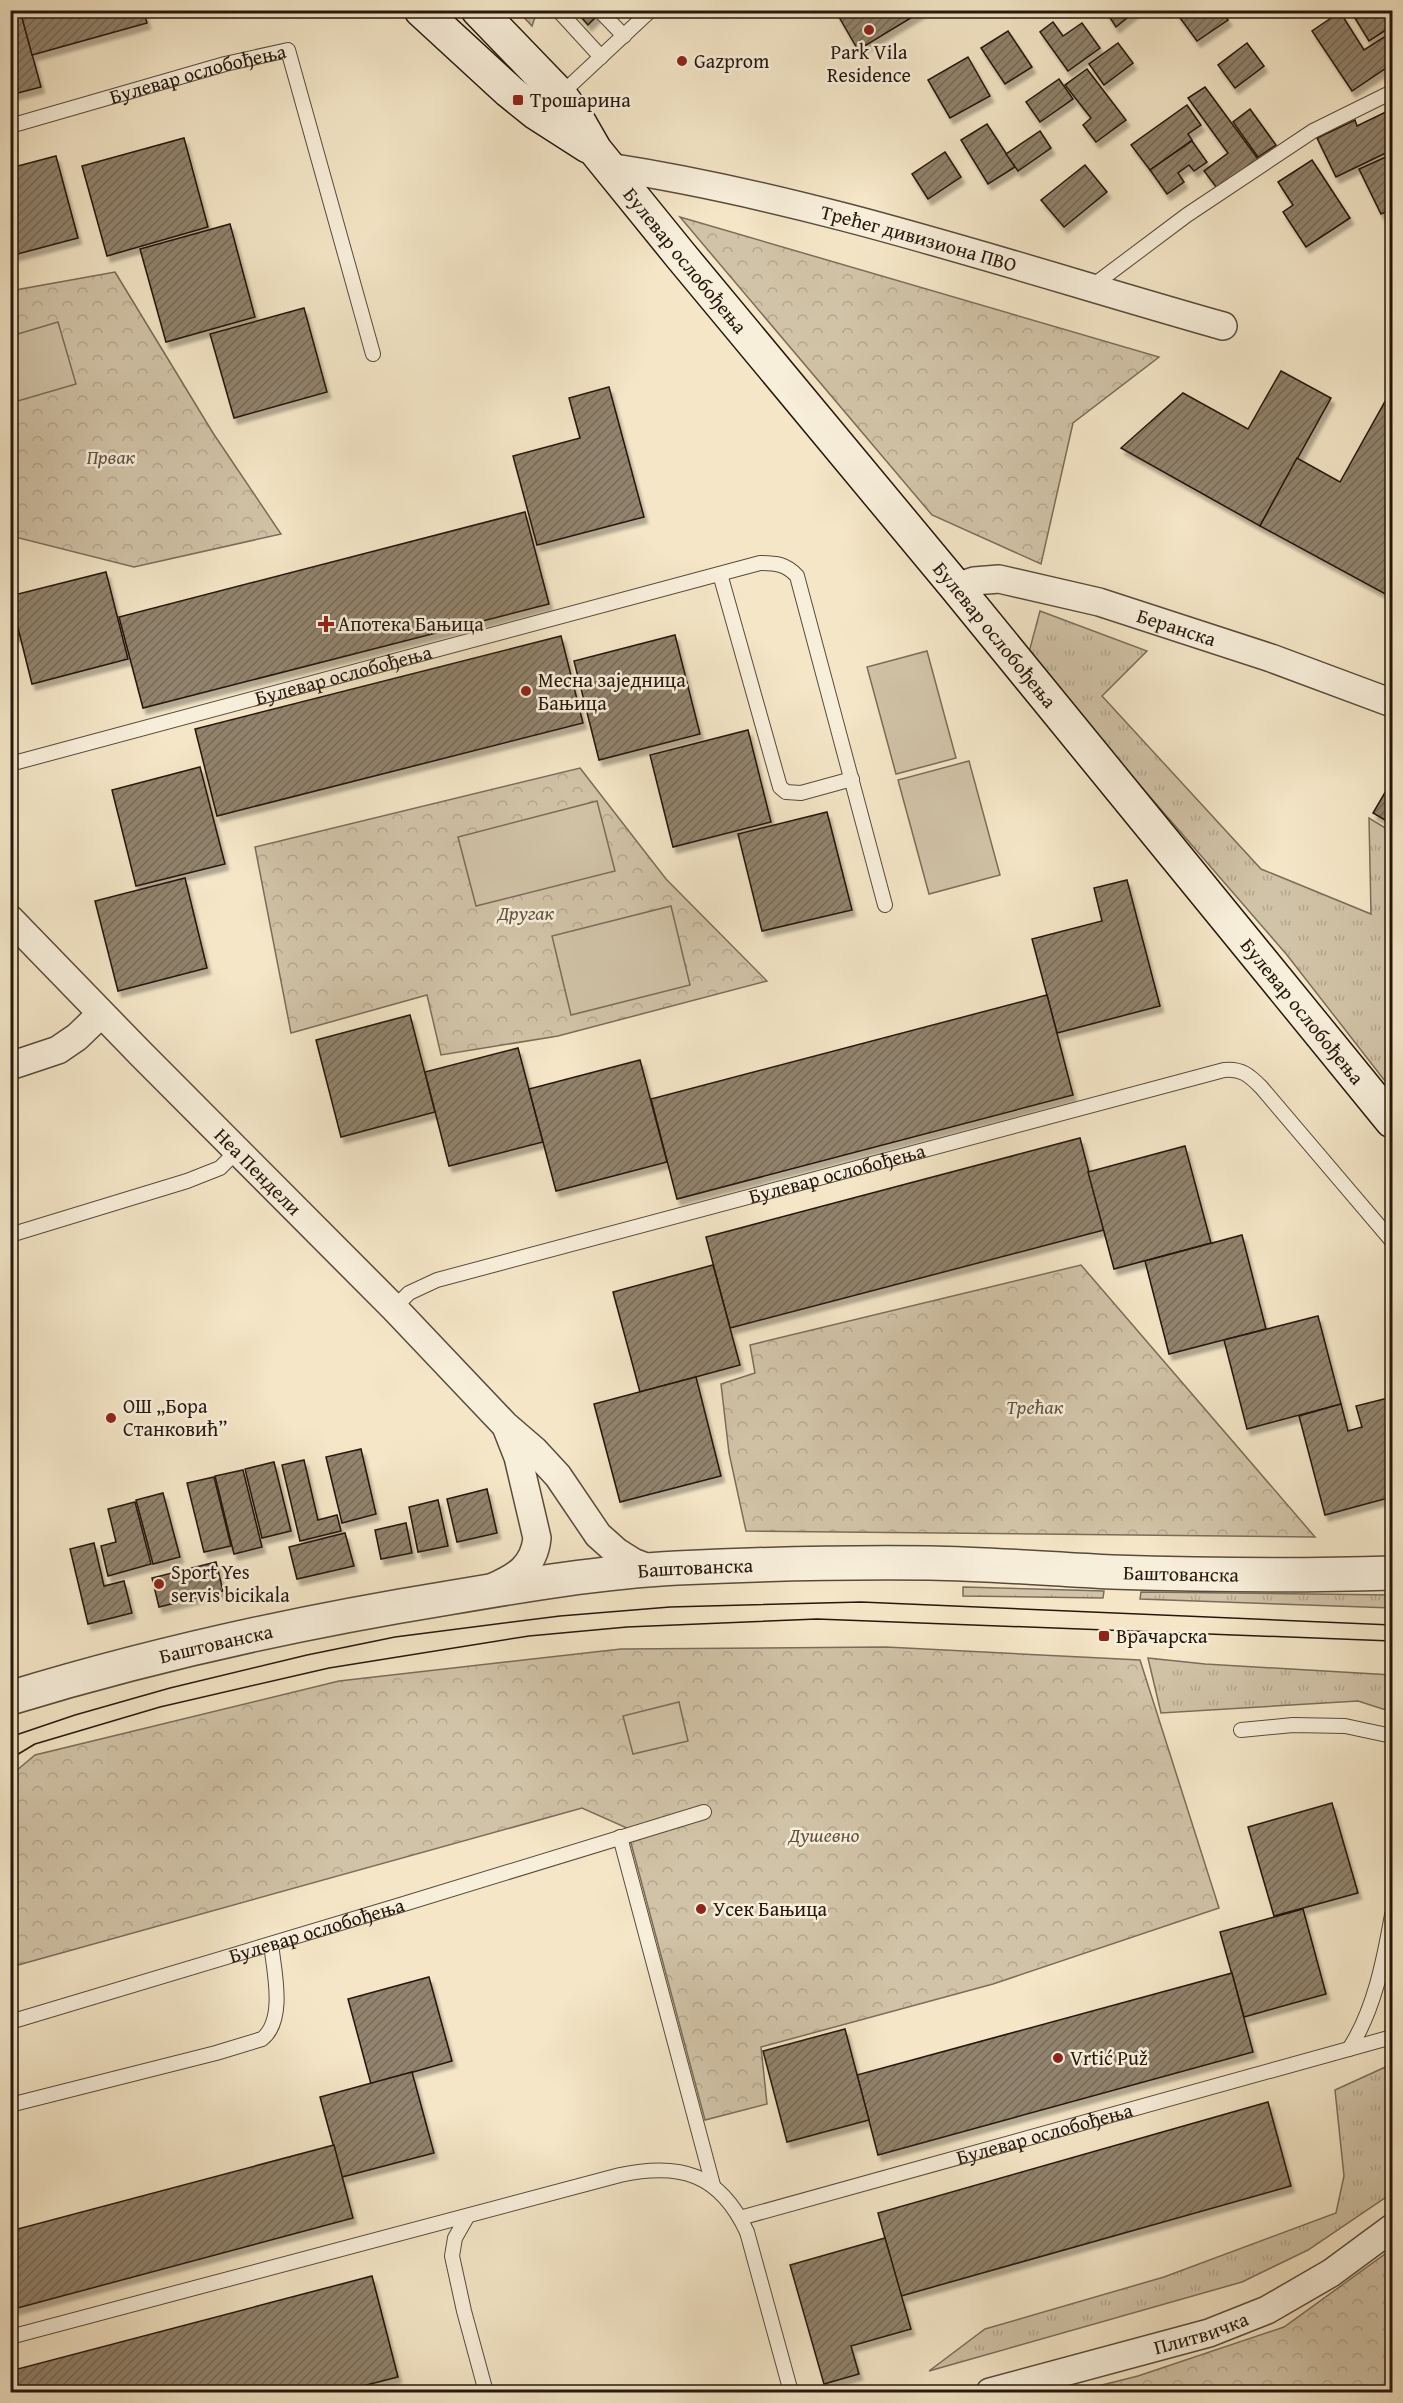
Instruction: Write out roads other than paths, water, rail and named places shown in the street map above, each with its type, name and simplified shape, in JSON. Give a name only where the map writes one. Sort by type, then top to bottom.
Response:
[{"type":"main road","name":"Булевар ослобођења","points":[[421,10],[509,91],[602,159]]},
{"type":"main road","name":"Булевар ослобођења","points":[[478,10],[560,95],[602,159],[956,587],[1392,1121]]},
{"type":"main road","name":"Баштованска","points":[[10,1698],[101,1671],[201,1646],[365,1611],[480,1592],[654,1570],[811,1564],[930,1563],[1116,1572],[1274,1576],[1392,1573]]},
{"type":"street","name":"Трећег дивизиона ПВО","points":[[602,159],[672,178],[887,228],[1223,326]]},
{"type":"street","name":"Беранска","points":[[956,587],[974,581],[999,579],[1100,602],[1271,658],[1392,703]]},
{"type":"street","name":"Неа Пендели","points":[[10,919],[101,1014],[394,1308],[505,1425],[519,1435],[558,1476],[603,1540],[633,1562],[654,1570]]},
{"type":"street","points":[[10,1066],[58,1050],[77,1037],[101,1014]]},
{"type":"street","name":"Неа Пендели","points":[[480,1592],[513,1577],[532,1559],[536,1550],[537,1538],[527,1492],[512,1438],[505,1425]]},
{"type":"street","name":"Плитвичка","points":[[990,2392],[1209,2333],[1267,2310],[1331,2273],[1392,2228]]},
{"type":"lane","points":[[558,10],[601,57]]},
{"type":"lane","points":[[560,95],[651,10]]},
{"type":"lane","points":[[601,12],[624,36]]},
{"type":"lane","name":"Булевар ослобођења","points":[[10,126],[225,64],[288,50],[373,354]]},
{"type":"lane","points":[[1089,288],[1187,215],[1313,131],[1392,92]]},
{"type":"lane","name":"Булевар ослобођења","points":[[10,764],[760,563],[778,563],[790,568],[797,576],[885,905]]},
{"type":"lane","points":[[720,574],[780,787],[786,792],[801,793],[852,779]]},
{"type":"lane","name":"Булевар ослобођења","points":[[394,1308],[409,1293],[437,1280],[1224,1070],[1236,1069],[1246,1073],[1261,1087],[1392,1241]]},
{"type":"lane","points":[[10,1235],[187,1181],[220,1168],[230,1158],[232,1144]]},
{"type":"lane","points":[[1241,1730],[1293,1725],[1345,1726],[1392,1736]]},
{"type":"lane","name":"Булевар ослобођења","points":[[10,2022],[704,1812]]},
{"type":"lane","points":[[620,1837],[713,2184],[736,2209],[747,2232],[791,2392]]},
{"type":"lane","points":[[1349,2049],[1360,2032],[1368,2012],[1391,1932],[1392,1916]]},
{"type":"lane","points":[[10,2105],[216,2053],[269,2034],[277,2013],[271,1944]]},
{"type":"lane","name":"Булевар ослобођења","points":[[740,2218],[1392,2037]]},
{"type":"lane","points":[[10,2337],[644,2170],[666,2169],[713,2184]]},
{"type":"lane","points":[[467,2217],[455,2238],[452,2256],[483,2392]]},
{"type":"tram line","points":[[10,1737],[75,1715],[170,1688],[307,1655],[395,1637],[560,1616],[670,1607],[861,1602],[1392,1625]]},
{"type":"tram line","points":[[10,1759],[35,1744],[160,1707],[329,1668],[529,1636],[627,1627],[817,1619],[1392,1641]]},
{"type":"place","name":"Park Vila Residence","points":[[869,30]]},
{"type":"place","name":"Gazprom","points":[[682,61]]},
{"type":"place","name":"Трошарина","points":[[518,100]]},
{"type":"place","name":"Апотека Бањица","points":[[326,624]]},
{"type":"place","name":"Месна заједница Бањица","points":[[526,691]]},
{"type":"place","name":"ОШ „Бора Станковић”","points":[[111,1418]]},
{"type":"place","name":"Sport Yes servis bicikala","points":[[159,1584]]},
{"type":"place","name":"Врачарска","points":[[1104,1636]]},
{"type":"place","name":"Усек Бањица","points":[[701,1909]]},
{"type":"place","name":"Vrtić Puž","points":[[1058,2058]]},
{"type":"park label","name":"Првак","points":[[111,457]]},
{"type":"park label","name":"Другак","points":[[526,913]]},
{"type":"park label","name":"Трећак","points":[[1035,1407]]},
{"type":"park label","name":"Душевно","points":[[824,1835]]}]
